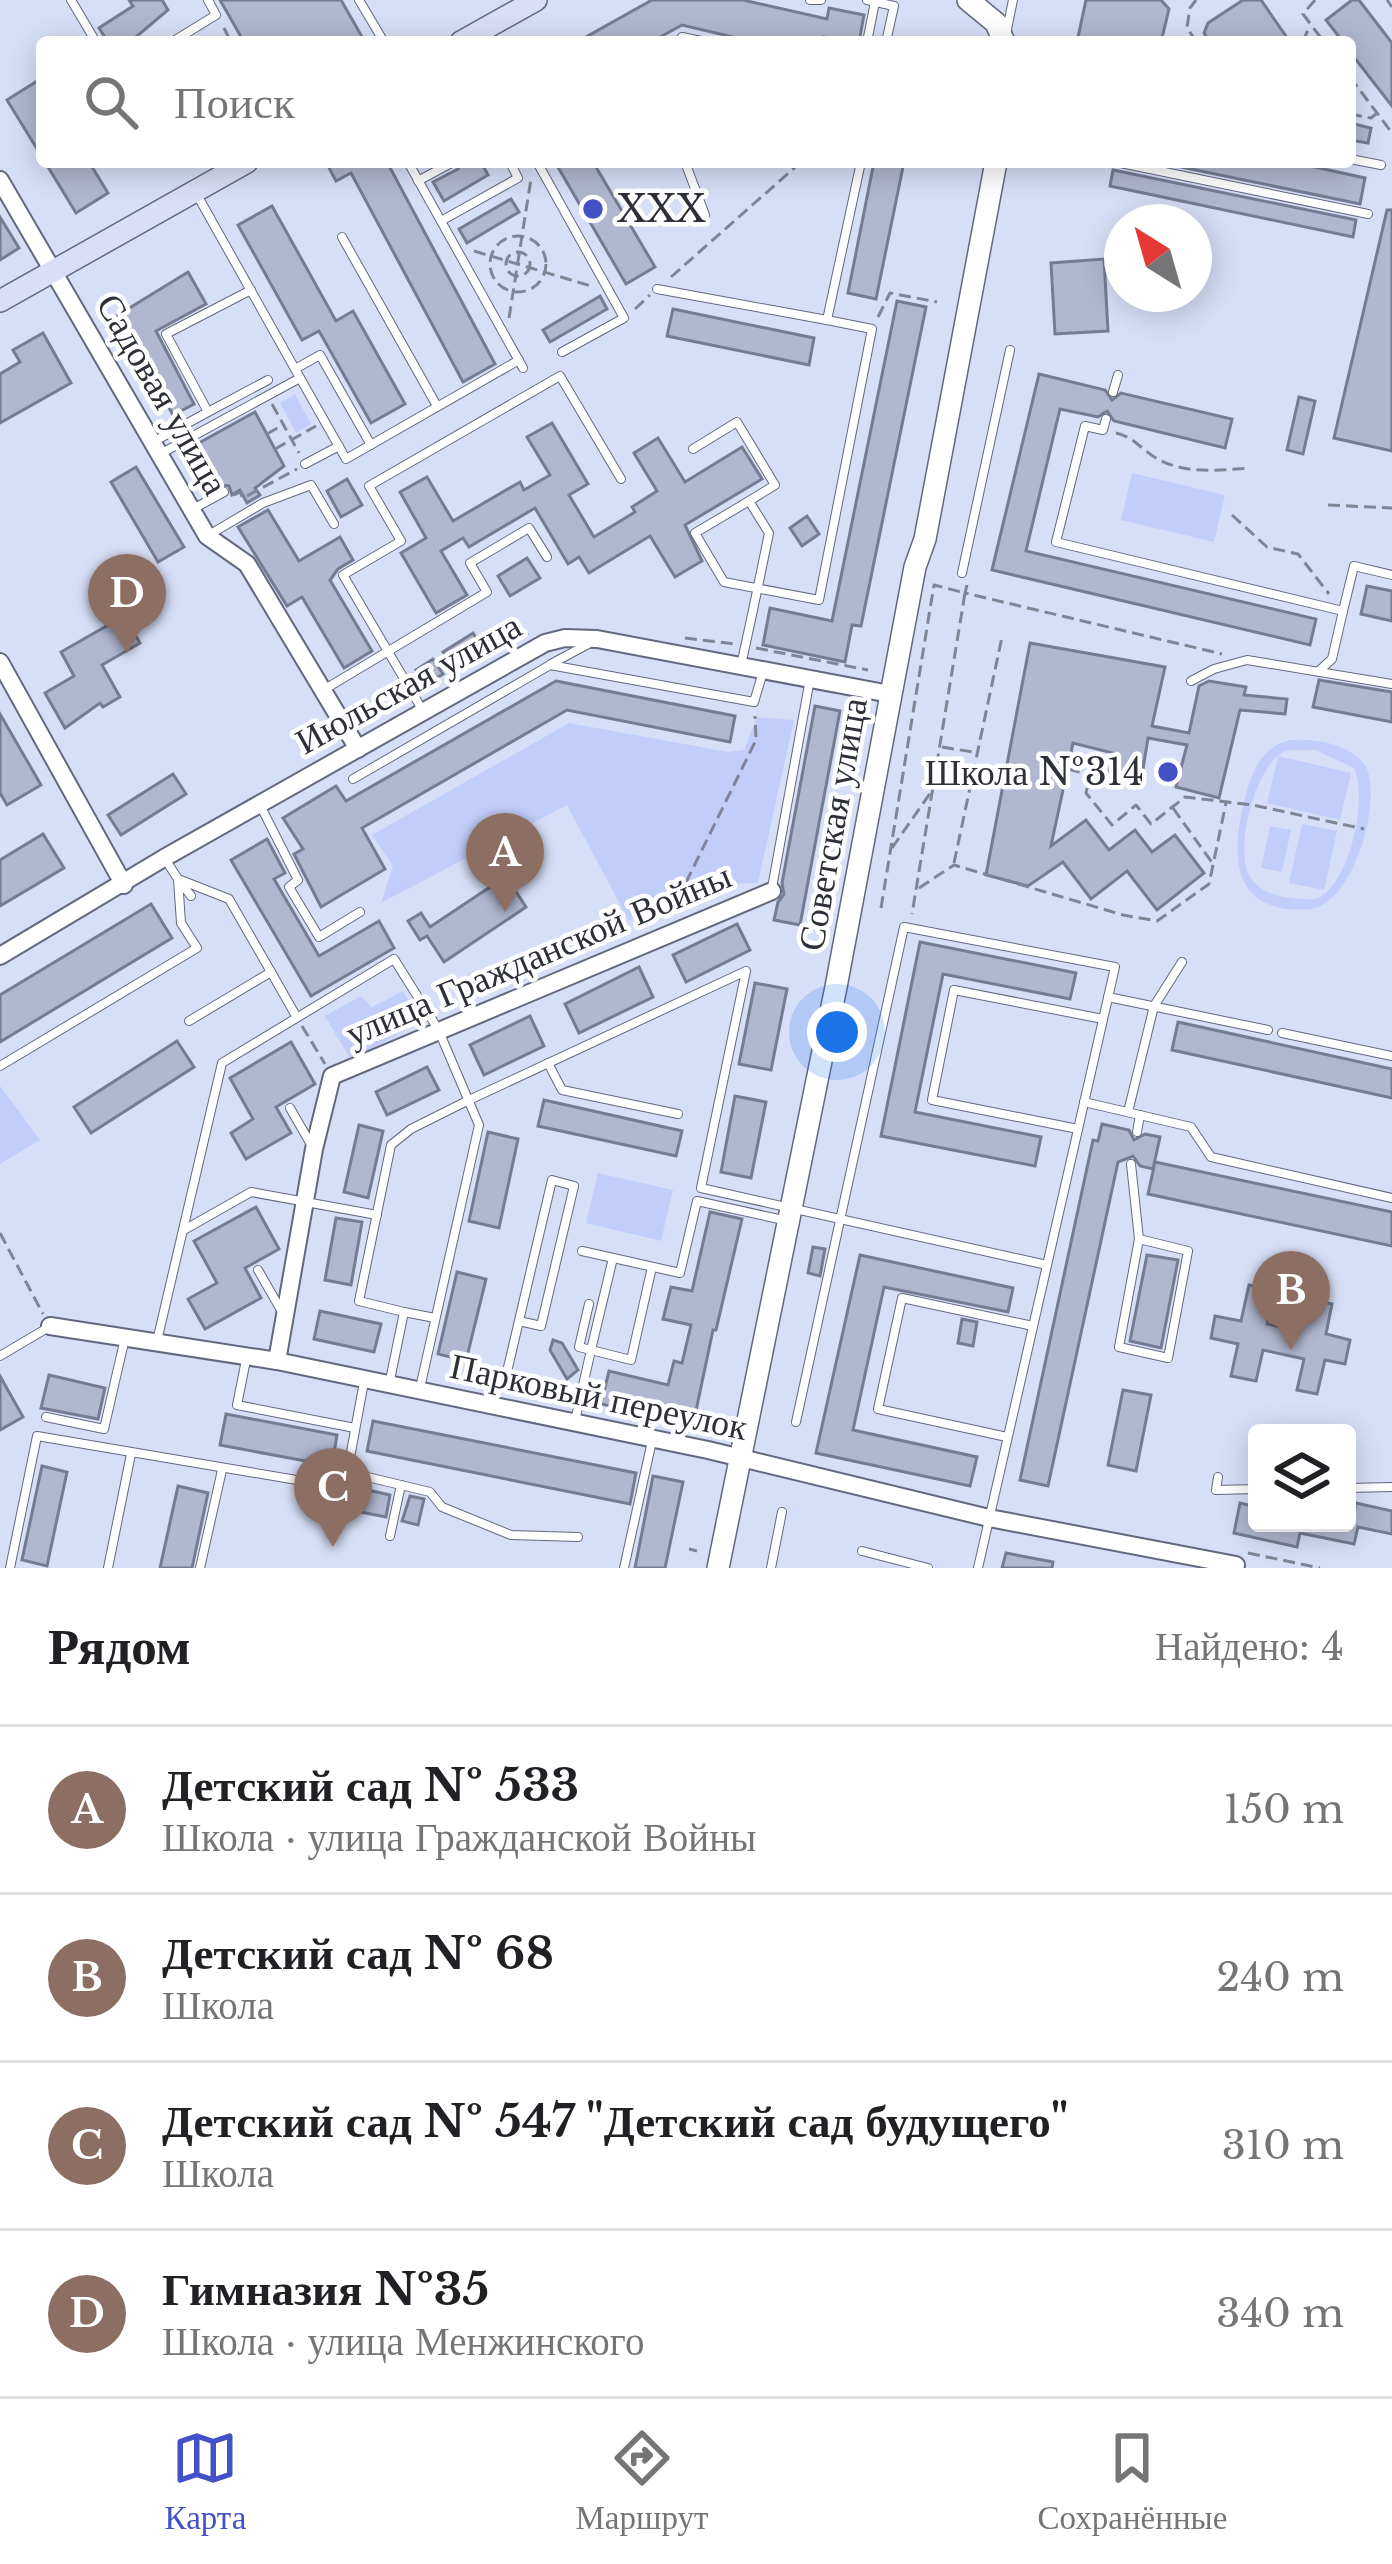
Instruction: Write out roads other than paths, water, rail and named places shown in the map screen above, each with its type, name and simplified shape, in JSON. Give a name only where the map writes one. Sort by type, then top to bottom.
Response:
[{"type":"main road","points":[[472,36],[536,0]]},
{"type":"main road","points":[[0,301],[236,168]]},
{"type":"street","points":[[968,0],[996,22],[1002,36]]},
{"type":"street","name":"Советская улица","points":[[718,1568],[915,567],[925,539],[994,168]]},
{"type":"street","name":"Садовая улица","points":[[0,180],[207,536],[248,564],[358,749]]},
{"type":"street","name":"Июльская улица","points":[[0,956],[545,643],[597,639],[890,694]]},
{"type":"street","points":[[0,662],[15,679],[124,885]]},
{"type":"street","name":"улица Гражданской Войны","points":[[277,1361],[314,1149],[332,1076],[772,891]]},
{"type":"street","name":"Парковый переулок","points":[[50,1326],[277,1361],[653,1438],[989,1518],[1236,1565]]},
{"type":"lane","points":[[70,0],[92,36]]},
{"type":"lane","points":[[182,36],[217,15],[208,0]]},
{"type":"lane","points":[[359,0],[380,36]]},
{"type":"lane","points":[[810,0],[821,0]]},
{"type":"lane","points":[[1005,36],[1012,0]]},
{"type":"lane","points":[[868,36],[871,1],[894,3],[887,36]]},
{"type":"lane","points":[[1356,160],[1381,165]]},
{"type":"lane","points":[[195,191],[346,459],[521,364],[411,168]]},
{"type":"lane","points":[[418,181],[442,168]]},
{"type":"lane","points":[[441,221],[518,178],[513,168]]},
{"type":"lane","points":[[539,168],[624,318],[562,352]]},
{"type":"lane","points":[[687,168],[705,214]]},
{"type":"lane","points":[[827,320],[860,168]]},
{"type":"lane","points":[[1145,168],[1368,214]]},
{"type":"lane","points":[[342,237],[437,406]]},
{"type":"lane","points":[[658,289],[872,329],[820,600],[724,581],[695,533],[775,485],[737,422],[693,449]]},
{"type":"lane","points":[[208,412],[166,334],[250,290]]},
{"type":"lane","points":[[962,573],[1010,350]]},
{"type":"lane","points":[[155,449],[237,417],[320,355],[371,445]]},
{"type":"lane","points":[[1114,392],[1118,375]]},
{"type":"lane","points":[[424,712],[343,575],[401,541],[369,486],[560,376],[621,479]]},
{"type":"lane","points":[[155,449],[208,412],[268,380]]},
{"type":"lane","points":[[1106,419],[1103,430],[1085,426],[1057,542],[1343,611]]},
{"type":"lane","points":[[305,464],[338,446]]},
{"type":"lane","points":[[207,536],[263,503],[311,485],[334,524]]},
{"type":"lane","points":[[192,510],[225,496]]},
{"type":"lane","points":[[741,664],[769,533],[749,501]]},
{"type":"lane","points":[[323,689],[487,592],[470,563],[529,528],[547,557]]},
{"type":"lane","points":[[1319,671],[1331,659],[1354,566],[1392,575]]},
{"type":"lane","points":[[353,778],[597,639]]},
{"type":"lane","points":[[1191,681],[1247,660],[1392,684]]},
{"type":"lane","points":[[550,665],[754,702],[764,669]]},
{"type":"lane","points":[[772,891],[810,677]]},
{"type":"lane","points":[[260,804],[298,880],[289,887],[319,938],[360,912]]},
{"type":"lane","points":[[164,858],[191,896]]},
{"type":"lane","points":[[178,879],[229,899],[296,1016]]},
{"type":"lane","points":[[0,1066],[197,948],[181,923],[178,879]]},
{"type":"lane","points":[[796,1422],[904,927],[1115,967],[978,1568]]},
{"type":"lane","points":[[157,1342],[222,1063],[394,958],[438,1029],[479,1125],[419,1392]]},
{"type":"lane","points":[[1128,1112],[1154,1006],[1182,962]]},
{"type":"lane","points":[[435,1318],[359,1301],[391,1145],[411,1129],[466,1101],[746,971],[701,1188],[790,1215]]},
{"type":"lane","points":[[189,1022],[271,972]]},
{"type":"lane","points":[[1078,1129],[932,1100],[954,990],[1103,1019]]},
{"type":"lane","points":[[1108,997],[1268,1030]]},
{"type":"lane","points":[[1282,1033],[1392,1056]]},
{"type":"lane","points":[[548,1063],[562,1090],[679,1114]]},
{"type":"lane","points":[[1084,1102],[1191,1127],[1211,1157],[1392,1198]]},
{"type":"lane","points":[[290,1108],[314,1149]]},
{"type":"lane","points":[[1137,1132],[1140,1115]]},
{"type":"lane","points":[[1131,1165],[1139,1239],[1119,1347],[1168,1358],[1174,1304],[1188,1251],[1139,1239]]},
{"type":"lane","points":[[519,1322],[541,1327],[574,1186],[552,1180],[506,1376],[581,1393]]},
{"type":"lane","points":[[183,1231],[251,1192],[377,1214]]},
{"type":"lane","points":[[582,1251],[680,1273],[697,1201],[842,1220],[1047,1265]]},
{"type":"lane","points":[[574,1424],[613,1258]]},
{"type":"lane","points":[[589,1304],[579,1347],[631,1360],[652,1267]]},
{"type":"lane","points":[[258,1270],[286,1319]]},
{"type":"lane","points":[[1007,1437],[878,1409],[902,1298],[1033,1326]]},
{"type":"lane","points":[[388,1386],[404,1312]]},
{"type":"lane","points":[[0,1357],[50,1326]]},
{"type":"lane","points":[[46,1417],[104,1429],[124,1338]]},
{"type":"lane","points":[[246,1358],[237,1405],[355,1428]]},
{"type":"lane","points":[[346,1479],[364,1381]]},
{"type":"lane","points":[[10,1568],[37,1436],[332,1486],[355,1474],[430,1492],[442,1507],[511,1535],[578,1537]]},
{"type":"lane","points":[[624,1568],[653,1438]]},
{"type":"lane","points":[[108,1568],[131,1454]]},
{"type":"lane","points":[[200,1568],[222,1470]]},
{"type":"lane","points":[[1218,1477],[1216,1490],[1248,1489]]},
{"type":"lane","points":[[390,1536],[401,1485]]},
{"type":"lane","points":[[1356,1488],[1392,1487]]},
{"type":"lane","points":[[771,1568],[782,1512]]},
{"type":"lane","points":[[862,1551],[928,1568]]},
{"type":"place","name":"XXX","points":[[593,209]]},
{"type":"place","name":"Гимназия №35","points":[[127,653]]},
{"type":"place","name":"Школа №314","points":[[1168,772]]},
{"type":"place","name":"Детский сад № 533","points":[[505,912]]},
{"type":"place","name":"Детский сад № 68","points":[[1291,1350]]},
{"type":"place","name":"Детский сад № 547 \"Детский сад будущего\"","points":[[333,1547]]}]
